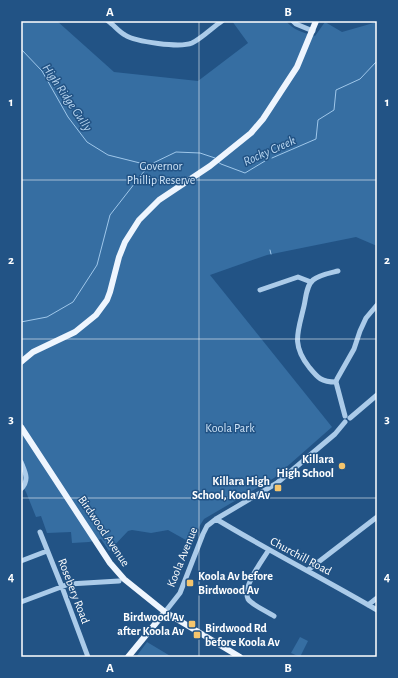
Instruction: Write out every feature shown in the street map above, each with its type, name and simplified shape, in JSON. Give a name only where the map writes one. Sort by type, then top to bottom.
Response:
[{"type":"main road","points":[[21,362],[33,352],[82,328],[93,318],[104,305],[110,292],[125,242],[139,220],[159,200],[200,174],[219,157],[251,133],[263,119],[297,67],[316,21]]},
{"type":"main road","points":[[21,357],[31,350],[66,337]]},
{"type":"main road","points":[[21,428],[42,458]]},
{"type":"main road","points":[[21,433],[42,458]]},
{"type":"main road","name":"Birdwood Avenue","points":[[42,458],[110,563],[124,579],[165,612],[240,657]]},
{"type":"main road","name":"Koola Avenue","points":[[128,657],[165,612]]},
{"type":"street","points":[[108,21],[125,35],[139,40],[176,45],[192,43],[222,21]]},
{"type":"street","points":[[293,21],[296,24],[312,31]]},
{"type":"street","points":[[336,382],[322,381],[318,378],[302,358],[298,350],[297,341],[308,288],[311,282],[317,278],[338,271]]},
{"type":"street","points":[[260,290],[298,277],[311,282]]},
{"type":"street","points":[[346,419],[336,382],[354,349],[366,318],[377,305]]},
{"type":"street","name":"Koola Avenue","points":[[165,612],[180,593],[205,529],[216,519],[277,483],[335,434],[346,419],[377,395]]},
{"type":"street","points":[[21,462],[27,476],[26,483],[21,489]]},
{"type":"street","points":[[308,570],[377,517]]},
{"type":"street","name":"Churchill Road","points":[[216,519],[268,551],[308,570],[377,610]]},
{"type":"street","name":"Rosebery Road","points":[[40,532],[88,657]]},
{"type":"street","points":[[21,562],[47,551]]},
{"type":"street","points":[[268,551],[248,586],[247,595],[251,602],[274,616]]},
{"type":"street","points":[[21,602],[69,584],[119,581]]},
{"type":"street","points":[[368,605],[377,598]]},
{"type":"green space","points":[[21,21],[57,21],[114,72],[198,81],[248,43],[232,21],[286,21],[295,29],[315,36],[325,22],[342,32],[377,22],[377,246],[356,237],[267,255],[210,275],[332,427],[274,478],[204,519],[199,527],[193,544],[168,530],[151,533],[132,530],[128,531],[109,551],[101,539],[89,542],[72,543],[71,532],[47,533],[41,516],[36,517],[26,492],[21,484]]},
{"type":"green space","points":[[300,637],[308,641],[300,657],[291,653]]},
{"type":"green space","points":[[147,642],[172,657],[136,657]]},
{"type":"waterway","name":"High Ridge Gully","points":[[21,49],[42,71],[68,117],[87,142],[108,155],[148,165]]},
{"type":"waterway","name":"Rocky Creek","points":[[272,158],[316,139],[318,120],[334,110],[336,90],[360,79],[377,61]]},
{"type":"waterway","name":"Rocky Creek","points":[[21,322],[47,317],[73,302],[97,265],[110,215],[149,165],[176,152],[200,153],[215,158]]},
{"type":"waterway","name":"Rocky Creek","points":[[218,162],[245,173],[265,161]]},
{"type":"waterway","points":[[270,250],[271,254]]},
{"type":"place","name":"Killara High School","points":[[342,466]]},
{"type":"place","name":"Killara High School, Koola Av","points":[[278,488]]},
{"type":"place","name":"Koola Av before Birdwood Av","points":[[190,583]]},
{"type":"place","name":"Birdwood Av after Koola Av","points":[[192,624]]},
{"type":"place","name":"Birdwood Rd before Koola Av","points":[[197,635]]},
{"type":"park label","name":"Governor Phillip Reserve","points":[[161,173]]},
{"type":"park label","name":"Koola Park","points":[[230,428]]}]
